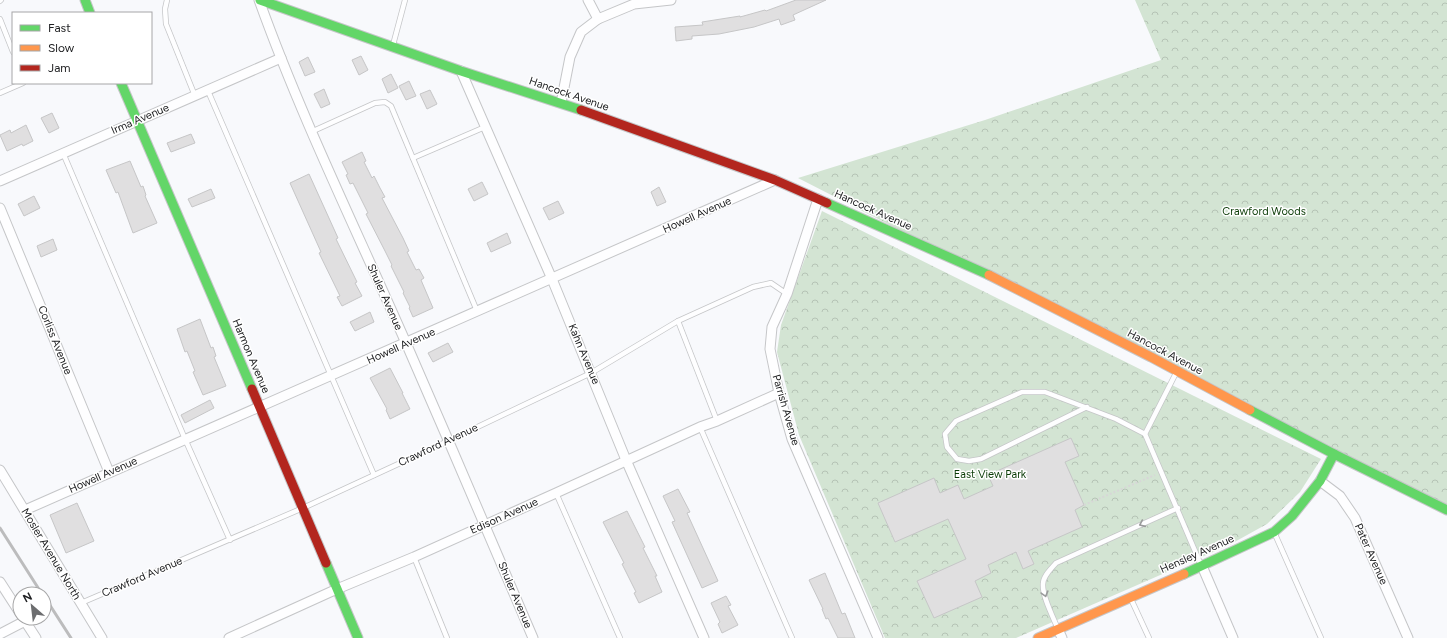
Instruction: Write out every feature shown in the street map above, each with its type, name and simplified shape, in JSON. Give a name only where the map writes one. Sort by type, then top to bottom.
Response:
[{"type":"street","points":[[84,0],[90,12]]},
{"type":"street","name":"Hancock Avenue","points":[[259,0],[776,180],[1005,282],[1334,454],[1447,510]]},
{"type":"street","name":"Shuler Avenue","points":[[259,0],[311,132],[406,343],[533,638]]},
{"type":"street","points":[[588,0],[598,19]]},
{"type":"street","points":[[561,104],[570,57],[581,32],[598,19],[634,4],[671,0]]},
{"type":"street","name":"Irma Avenue","points":[[0,181],[281,58]]},
{"type":"street","name":"Kahn Avenue","points":[[461,71],[552,279],[626,460],[704,638]]},
{"type":"street","name":"Harmon Avenue","points":[[121,84],[358,638]]},
{"type":"street","name":"Howell Avenue","points":[[25,510],[776,180]]},
{"type":"street","name":"Parrish Avenue","points":[[818,199],[787,294],[772,327],[770,349],[779,393],[792,439],[878,638]]},
{"type":"street","name":"Corliss Avenue","points":[[0,208],[109,472]]},
{"type":"street","name":"Edison Avenue","points":[[229,638],[337,589],[414,557],[626,460],[779,393]]},
{"type":"street","name":"Hensley Avenue","points":[[1038,638],[1060,634],[1130,597],[1202,566],[1274,532],[1292,516],[1320,481],[1334,454]]},
{"type":"street","name":"Mosler Avenue North","points":[[0,470],[102,638]]},
{"type":"street","name":"Pater Avenue","points":[[1320,481],[1340,496],[1355,518],[1408,638]]},
{"type":"street","points":[[1202,566],[1233,638]]},
{"type":"street","points":[[0,582],[12,601]]},
{"type":"street","points":[[0,634],[14,626]]},
{"type":"street","points":[[28,626],[36,638]]},
{"type":"lane","points":[[167,0],[165,9],[166,24],[196,96]]},
{"type":"lane","points":[[392,47],[405,0]]},
{"type":"lane","points":[[0,19],[12,49]]},
{"type":"lane","points":[[0,93],[22,84]]},
{"type":"lane","points":[[208,90],[374,475]]},
{"type":"lane","points":[[311,132],[375,103],[385,102],[391,106],[477,312]]},
{"type":"lane","points":[[413,158],[485,127]]},
{"type":"lane","points":[[63,153],[185,439],[230,540]]},
{"type":"lane","name":"Crawford Avenue","points":[[81,603],[303,508],[448,441],[591,373],[678,321],[753,287],[771,283],[787,294]]},
{"type":"lane","points":[[678,321],[717,421]]},
{"type":"lane","points":[[1145,434],[1177,372]]},
{"type":"lane","points":[[1087,407],[981,459],[969,461],[957,459],[947,447],[945,434],[956,421],[1022,392],[1045,392],[1087,407],[1116,418],[1145,434],[1202,566]]},
{"type":"lane","points":[[700,427],[792,638]]},
{"type":"lane","points":[[556,493],[620,638]]},
{"type":"lane","points":[[1060,634],[1044,592],[1043,583],[1048,572],[1056,563],[1178,508]]},
{"type":"lane","points":[[1274,532],[1322,638]]},
{"type":"lane","points":[[414,557],[447,638]]},
{"type":"lane","points":[[1130,597],[1149,638]]},
{"type":"path","points":[[1084,506],[1162,472]]},
{"type":"green space","name":"Crawford Woods","points":[[1135,0],[1447,0],[1447,510],[798,178],[985,120],[1161,60]]},
{"type":"green space","name":"East View Park","points":[[822,211],[1321,459],[1300,492],[1267,524],[1229,545],[1016,638],[885,638],[799,435],[777,352],[781,325]]},
{"type":"building","points":[[796,0],[826,0],[793,15],[795,20],[781,25],[779,19],[754,27],[719,34],[692,36],[692,39],[676,41],[675,27],[703,25],[702,22],[740,17],[766,11]]},
{"type":"building","points":[[361,56],[368,70],[359,75],[352,60]]},
{"type":"building","points":[[308,57],[315,72],[305,76],[299,62]]},
{"type":"building","points":[[391,74],[398,88],[388,93],[382,79]]},
{"type":"building","points":[[409,81],[416,96],[406,100],[399,86]]},
{"type":"building","points":[[324,89],[330,104],[321,108],[314,94]]},
{"type":"building","points":[[430,90],[437,104],[427,109],[420,94]]},
{"type":"building","points":[[52,113],[59,128],[49,133],[41,118]]},
{"type":"building","points":[[26,125],[33,141],[7,151],[0,135],[10,130],[11,133]]},
{"type":"building","points":[[191,134],[195,143],[171,152],[167,143]]},
{"type":"building","points":[[362,152],[366,161],[364,162],[372,178],[374,176],[385,197],[382,198],[403,238],[409,251],[407,252],[416,270],[419,269],[424,278],[421,280],[433,308],[413,317],[403,293],[404,292],[391,266],[392,265],[366,214],[368,213],[353,183],[350,184],[346,175],[348,174],[342,162]]},
{"type":"building","points":[[130,161],[141,187],[143,186],[145,196],[157,223],[133,233],[118,192],[116,193],[106,170]]},
{"type":"building","points":[[309,174],[338,238],[336,239],[357,282],[355,283],[362,296],[342,306],[337,297],[340,296],[319,253],[321,252],[290,183]]},
{"type":"building","points":[[482,182],[488,194],[474,201],[468,189]]},
{"type":"building","points":[[659,187],[666,202],[657,206],[651,192]]},
{"type":"building","points":[[211,189],[215,198],[192,207],[188,199]]},
{"type":"building","points":[[34,196],[40,208],[24,216],[18,204]]},
{"type":"building","points":[[558,201],[564,213],[549,220],[543,208]]},
{"type":"building","points":[[507,233],[511,243],[491,252],[487,243]]},
{"type":"building","points":[[53,239],[57,250],[41,257],[37,246]]},
{"type":"building","points":[[370,312],[374,322],[355,331],[350,322]]},
{"type":"building","points":[[200,319],[211,348],[213,347],[216,356],[214,357],[226,386],[203,395],[193,372],[195,371],[187,351],[185,352],[177,329]]},
{"type":"building","points":[[448,343],[453,352],[433,362],[428,353]]},
{"type":"building","points":[[390,368],[410,409],[390,419],[386,410],[387,409],[370,378]]},
{"type":"building","points":[[210,400],[214,408],[185,423],[181,415]]},
{"type":"building","points":[[1071,438],[1079,456],[1065,462],[1084,505],[1075,510],[1082,527],[1028,551],[1034,564],[1023,569],[1016,552],[988,565],[991,573],[975,581],[982,597],[934,618],[917,581],[966,559],[948,519],[895,542],[878,503],[934,478],[940,493],[958,485],[964,499],[993,486],[988,475]]},
{"type":"building","points":[[678,489],[690,512],[687,513],[718,581],[702,588],[672,522],[675,521],[663,496]]},
{"type":"building","points":[[77,503],[94,541],[66,553],[50,515]]},
{"type":"building","points":[[627,511],[645,547],[643,548],[657,576],[655,576],[662,592],[639,603],[634,593],[636,592],[622,564],[624,563],[603,522]]},
{"type":"building","points":[[825,573],[842,614],[845,613],[855,638],[838,638],[828,618],[826,619],[823,609],[809,580]]},
{"type":"building","points":[[726,596],[731,605],[728,606],[738,625],[722,633],[718,624],[720,622],[711,603]]},
{"type":"railway","points":[[0,528],[37,586]]},
{"type":"railway","points":[[52,608],[71,638]]},
{"type":"traffic: fast","points":[[85,0],[90,12]]},
{"type":"traffic: fast","points":[[260,0],[461,71],[581,110]]},
{"type":"traffic: fast","points":[[121,84],[252,389]]},
{"type":"traffic: fast","points":[[827,203],[989,275]]},
{"type":"traffic: fast","points":[[1250,410],[1334,454],[1447,510]]},
{"type":"traffic: fast","points":[[1184,574],[1274,532],[1292,516],[1320,481],[1334,454]]},
{"type":"traffic: fast","points":[[326,563],[358,638]]},
{"type":"traffic: slow","points":[[989,275],[1151,357],[1250,410]]},
{"type":"traffic: slow","points":[[1038,638],[1184,574]]},
{"type":"traffic: jam","points":[[581,110],[775,180],[827,203]]},
{"type":"traffic: jam","points":[[252,389],[326,563]]}]
